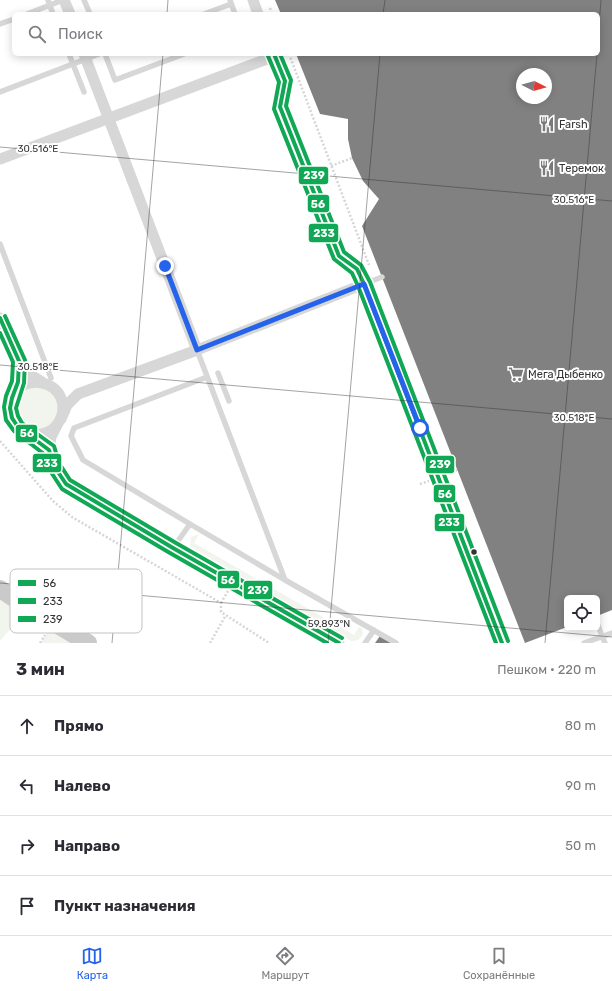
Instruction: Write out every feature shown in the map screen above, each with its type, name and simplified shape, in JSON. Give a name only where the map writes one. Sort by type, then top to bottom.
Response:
[{"type":"main road","points":[[0,589],[10,596]]},
{"type":"main road","points":[[71,633],[88,643]]},
{"type":"street","points":[[64,0],[69,12]]},
{"type":"street","points":[[253,0],[257,12]]},
{"type":"street","points":[[85,56],[197,350]]},
{"type":"street","points":[[0,158],[273,56]]},
{"type":"street","points":[[276,56],[285,81],[280,107],[339,256],[357,269],[364,284],[502,643]]},
{"type":"street","points":[[0,318],[19,362],[30,374],[65,393],[78,394],[197,350],[364,284]]},
{"type":"street","points":[[19,362],[18,382],[10,408],[12,418],[18,427],[49,450]]},
{"type":"street","points":[[12,398],[18,390],[27,384],[35,382],[47,382],[56,390],[61,398],[63,409],[59,422],[53,430],[42,434],[26,433]]},
{"type":"street","points":[[78,394],[67,405],[51,437],[49,450],[54,466],[66,484],[173,548],[339,643]]},
{"type":"lane","points":[[31,12],[49,3],[64,0]]},
{"type":"lane","points":[[84,0],[89,12]]},
{"type":"lane","points":[[208,12],[231,2],[234,12]]},
{"type":"lane","points":[[0,24],[12,20]]},
{"type":"lane","points":[[70,56],[84,92]]},
{"type":"lane","points":[[0,92],[73,64],[85,56]]},
{"type":"lane","points":[[106,56],[115,80],[179,56]]},
{"type":"lane","points":[[0,244],[47,382]]},
{"type":"lane","points":[[364,284],[382,277]]},
{"type":"lane","points":[[197,350],[285,580]]},
{"type":"lane","points":[[218,373],[229,401]]},
{"type":"lane","points":[[207,377],[74,428],[71,436],[83,460],[285,580],[396,643]]},
{"type":"lane","points":[[173,548],[190,524]]},
{"type":"lane","points":[[365,643],[374,630]]},
{"type":"lane","points":[[600,631],[605,643]]},
{"type":"lane","points":[[584,643],[612,633]]},
{"type":"path","points":[[332,166],[352,158]]},
{"type":"path","points":[[0,441],[53,501],[72,517],[221,603]]},
{"type":"path","points":[[228,591],[221,603],[221,612],[269,643]]},
{"type":"path","points":[[210,643],[226,615]]},
{"type":"shaded area","points":[[37,387],[52,393],[58,408],[52,423],[37,429],[22,423],[16,408],[22,393]]},
{"type":"shaded area","points":[[199,534],[194,543],[354,635],[359,627],[362,628],[363,634],[361,638],[351,641],[190,546],[191,537]]},
{"type":"shaded area","points":[[0,600],[10,607],[10,630],[0,641]]},
{"type":"shaded area","points":[[47,633],[58,633],[75,643],[40,643]]},
{"type":"building","name":"Мега Дыбенко","points":[[275,0],[612,0],[612,610],[600,615],[600,595],[564,595],[564,628],[525,643],[362,226],[379,199],[363,181],[352,158],[348,139],[348,119],[320,114],[297,56],[600,56],[600,12],[280,12]]},
{"type":"building","points":[[380,636],[391,643],[375,643]]},
{"type":"transit line","name":"233","points":[[268,56],[279,82],[274,109],[334,259],[352,273],[358,286],[496,643]]},
{"type":"transit line","name":"56","points":[[275,56],[285,81],[280,107],[339,256],[357,269],[364,284],[502,643]]},
{"type":"transit line","name":"239","points":[[281,56],[291,80],[286,106],[344,252],[361,265],[370,282],[508,641]]},
{"type":"transit line","name":"239","points":[[5,316],[25,360],[24,383],[16,408],[18,416],[22,423],[54,446],[59,463],[70,480],[176,543],[342,638]]},
{"type":"transit line","name":"56","points":[[0,318],[19,361],[18,382],[10,408],[12,418],[18,427],[49,450],[54,466],[66,484],[173,548],[339,643]]},
{"type":"transit line","name":"233","points":[[0,333],[13,362],[12,381],[6,396],[4,407],[6,420],[14,431],[44,454],[49,469],[62,489],[327,643]]},
{"type":"place","name":"Farsh","points":[[547,124]]},
{"type":"place","name":"Теремок","points":[[547,168]]},
{"type":"place","name":"Мега Дыбенко","points":[[516,374]]},
{"type":"route","points":[[165,266],[197,350],[364,284],[420,428]]}]
